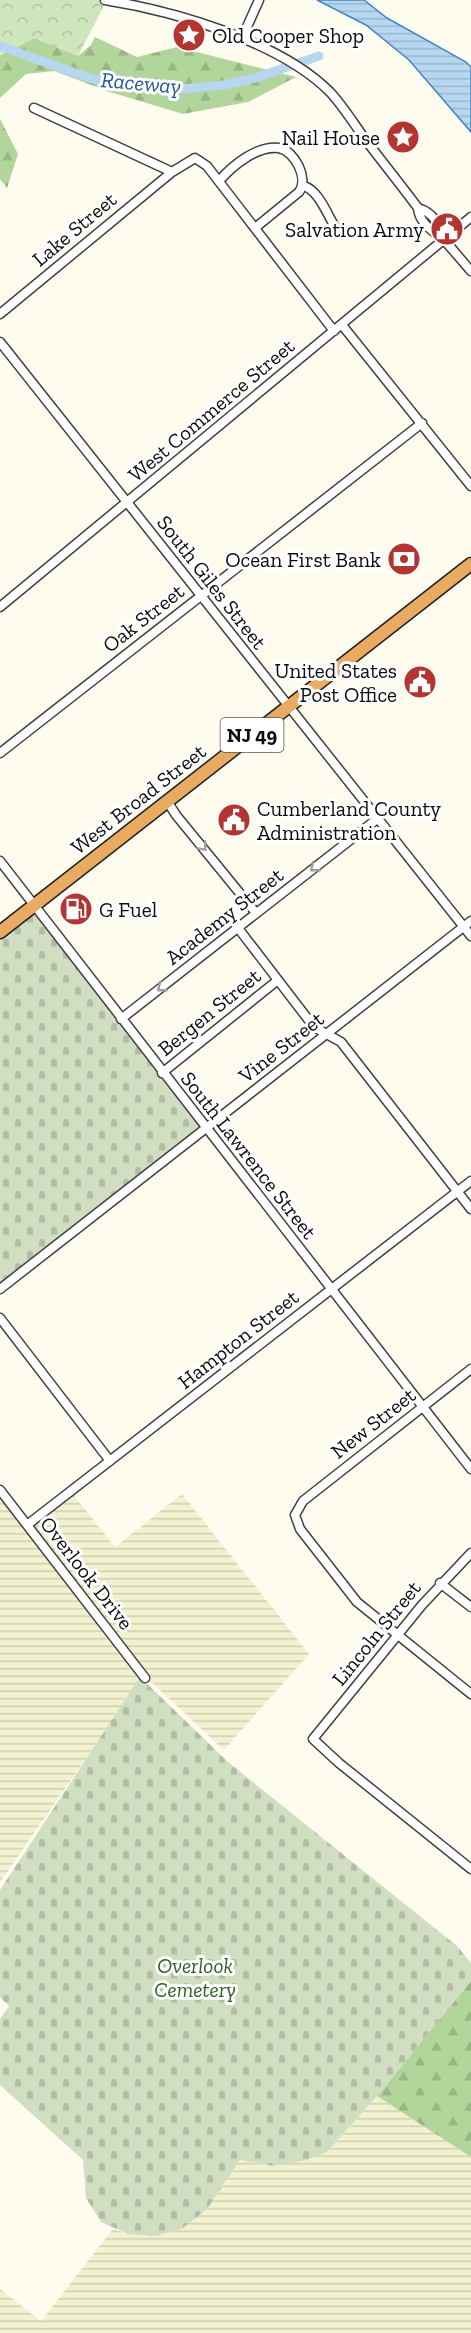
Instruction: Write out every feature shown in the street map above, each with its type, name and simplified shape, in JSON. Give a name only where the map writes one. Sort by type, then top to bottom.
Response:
[{"type":"highway","name":"West Broad Street","points":[[0,932],[471,564]]},
{"type":"street","points":[[105,0],[163,12],[242,38],[282,58],[318,81],[332,94],[418,208],[418,215],[471,271]]},
{"type":"street","points":[[242,38],[259,0]]},
{"type":"street","points":[[34,108],[172,172]]},
{"type":"street","points":[[255,228],[304,186],[304,178],[286,150],[265,149],[247,158],[219,181],[255,228],[334,331]]},
{"type":"street","name":"Lake Street","points":[[0,314],[172,172],[195,158],[203,162],[219,181]]},
{"type":"street","points":[[304,186],[316,195],[335,226]]},
{"type":"street","name":"West Commerce Street","points":[[0,607],[471,217]]},
{"type":"street","points":[[342,325],[471,486]]},
{"type":"street","name":"South Giles Street","points":[[0,342],[377,819],[467,924],[471,936]]},
{"type":"street","name":"Oak Street","points":[[0,753],[422,423]]},
{"type":"street","points":[[167,801],[181,822],[256,913]]},
{"type":"street","name":"Academy Street","points":[[121,1019],[377,819]]},
{"type":"street","name":"South Lawrence Street","points":[[0,861],[471,1469]]},
{"type":"street","name":"Vine Street","points":[[0,1289],[467,924]]},
{"type":"street","points":[[238,927],[314,1027],[341,1042],[471,1209]]},
{"type":"street","name":"Bergen Street","points":[[162,1073],[278,980]]},
{"type":"street","name":"Hampton Street","points":[[27,1525],[471,1181]]},
{"type":"street","points":[[0,1318],[110,1461]]},
{"type":"street","name":"New Street","points":[[398,1635],[357,1602],[300,1529],[295,1515],[299,1506],[471,1369]]},
{"type":"street","name":"Overlook Drive","points":[[0,1490],[145,1678]]},
{"type":"street","name":"Lincoln Street","points":[[471,1553],[440,1583],[313,1739],[471,1869]]},
{"type":"street","points":[[440,1583],[471,1606]]},
{"type":"street","points":[[398,1635],[471,1694]]},
{"type":"green space","points":[[0,0],[107,0],[78,56],[34,38],[0,54]]},
{"type":"green space","points":[[95,37],[137,57],[177,47],[296,77],[248,102],[183,114],[110,92],[54,71],[26,74],[0,98],[0,55],[34,38],[78,56],[91,45]]},
{"type":"green space","points":[[0,119],[18,154],[7,188],[0,179]]},
{"type":"green space","points":[[34,905],[206,1129],[0,1289],[0,932]]},
{"type":"green space","points":[[68,1488],[115,1547],[182,1494],[309,1654],[224,1750],[144,1675],[0,1882],[0,1495],[22,1522]]},
{"type":"green space","name":"Overlook Cemetery","points":[[140,1677],[228,1762],[457,1946],[471,1963],[471,1981],[377,2096],[327,2152],[307,2160],[273,2166],[240,2160],[207,2209],[183,2228],[156,2236],[128,2234],[101,2222],[86,2198],[83,2160],[0,2085],[0,2019],[9,2006],[0,1997],[0,1890]]},
{"type":"green space","points":[[471,1981],[471,2157],[377,2096]]},
{"type":"green space","points":[[377,2096],[471,2157],[471,2333],[0,2333],[0,2289],[41,2321],[113,2229],[128,2234],[207,2209],[240,2160],[273,2166],[327,2152]]},
{"type":"water","points":[[317,0],[364,0],[387,18],[466,62],[471,67],[471,132],[409,60],[366,25]]},
{"type":"waterway","name":"Raceway","points":[[0,46],[92,79],[181,89],[224,85],[255,78],[319,56]]},
{"type":"place","name":"Old Cooper Shop","points":[[189,35]]},
{"type":"place","name":"Nail House","points":[[403,137]]},
{"type":"place","name":"Salvation Army","points":[[447,229]]},
{"type":"place","name":"Ocean First Bank","points":[[404,559]]},
{"type":"place","name":"United States Post Office","points":[[420,682]]},
{"type":"place","name":"Cumberland County Administration","points":[[234,820]]},
{"type":"place","name":"G Fuel","points":[[76,909]]}]
